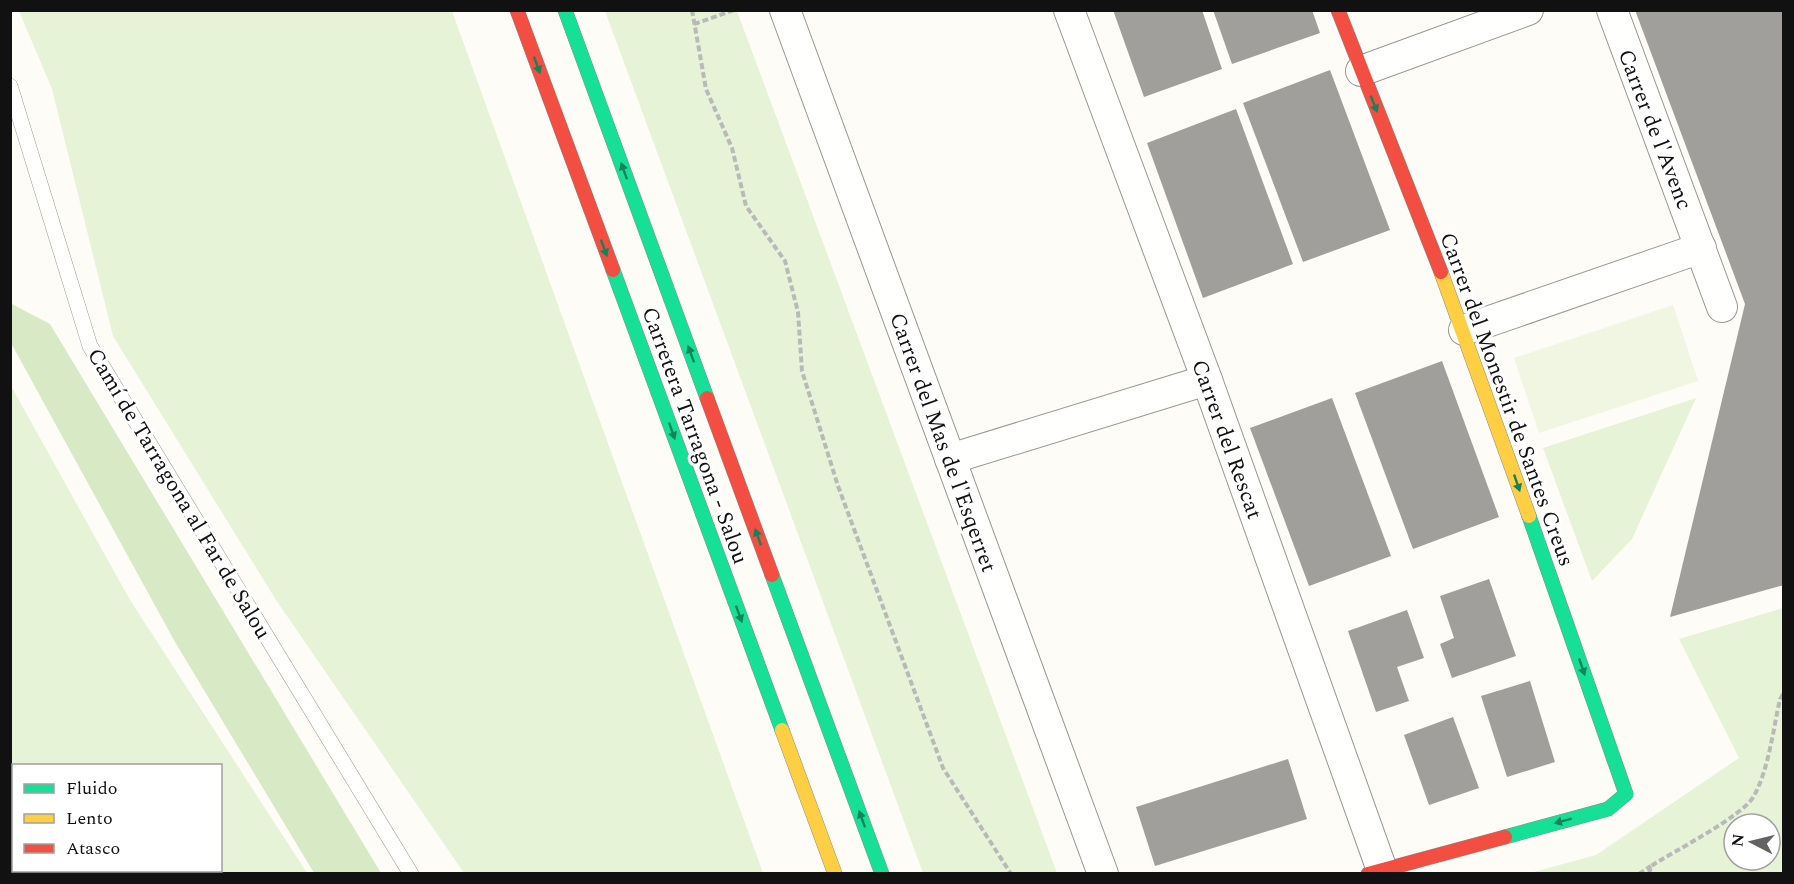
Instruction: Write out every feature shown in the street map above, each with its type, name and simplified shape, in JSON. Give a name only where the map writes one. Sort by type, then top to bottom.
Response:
[{"type":"main road","name":"Carretera Tarragona - Salou","points":[[517,10],[835,873]]},
{"type":"main road","name":"Carretera Tarragona - Salou","points":[[565,10],[882,873]]},
{"type":"main road","name":"Carrer del Monestir de Santes Creus","points":[[1338,10],[1464,330],[1626,794],[1608,809],[1375,872]]},
{"type":"street","name":"Carrer del Mas de l'Esqerret","points":[[785,10],[1103,873]]},
{"type":"street","name":"Carrer del Rescat","points":[[1069,10],[1207,380],[1375,872]]},
{"type":"street","points":[[1361,71],[1528,10]]},
{"type":"street","name":"Carrer de l'Avenc","points":[[1612,10],[1722,307]]},
{"type":"street","points":[[1464,330],[1701,248]]},
{"type":"street","points":[[950,459],[1207,380]]},
{"type":"lane","name":"Camí de Tarragona al Far de Salou","points":[[10,86],[90,346],[411,873]]},
{"type":"path","points":[[692,10],[706,89],[732,148],[746,206],[785,261],[798,312],[802,371],[838,486],[944,768],[1011,873]]},
{"type":"path","points":[[694,24],[734,10]]},
{"type":"path","points":[[1639,873],[1729,819],[1753,798],[1764,771],[1780,699],[1784,693]]},
{"type":"path","points":[[1649,873],[1651,866]]},
{"type":"green space","points":[[19,11],[452,11],[763,873],[464,873],[276,600],[113,336],[52,89]]},
{"type":"green space","points":[[605,11],[737,11],[1057,873],[923,873]]},
{"type":"green space","points":[[10,303],[50,324],[381,873],[314,873],[175,642],[11,343]]},
{"type":"green space","points":[[1673,305],[1698,381],[1539,433],[1514,358]]},
{"type":"green space","points":[[10,384],[130,600],[307,873],[11,873]]},
{"type":"green space","points":[[1696,398],[1632,539],[1592,581],[1543,448]]},
{"type":"green space","points":[[1783,608],[1783,873],[1530,873],[1596,855],[1739,758],[1679,639]]},
{"type":"building","points":[[1113,10],[1202,10],[1222,69],[1144,97]]},
{"type":"building","points":[[1213,10],[1312,10],[1320,33],[1232,64]]},
{"type":"building","points":[[1635,10],[1784,10],[1784,585],[1670,617],[1745,304]]},
{"type":"building","points":[[1330,70],[1390,230],[1303,262],[1243,103]]},
{"type":"building","points":[[1236,109],[1293,264],[1203,298],[1147,143]]},
{"type":"building","points":[[1442,361],[1499,517],[1413,549],[1355,393]]},
{"type":"building","points":[[1332,398],[1391,556],[1309,586],[1250,428]]},
{"type":"building","points":[[1489,579],[1516,656],[1452,678],[1440,644],[1454,638],[1440,596]]},
{"type":"building","points":[[1407,610],[1424,658],[1397,667],[1409,701],[1376,712],[1348,631]]},
{"type":"building","points":[[1530,681],[1555,762],[1507,777],[1481,696]]},
{"type":"building","points":[[1453,717],[1479,788],[1429,805],[1404,735]]},
{"type":"building","points":[[1288,759],[1307,819],[1155,866],[1136,807]]},
{"type":"traffic: fast","points":[[565,10],[707,398]]},
{"type":"traffic: fast","points":[[613,270],[782,730]]},
{"type":"traffic: fast","points":[[1505,837],[1608,809],[1626,794],[1529,516]]},
{"type":"traffic: fast","points":[[772,575],[882,874]]},
{"type":"traffic: slow","points":[[1441,272],[1529,516]]},
{"type":"traffic: slow","points":[[782,730],[835,874]]},
{"type":"traffic: jam","points":[[517,10],[613,270]]},
{"type":"traffic: jam","points":[[1338,10],[1441,272]]},
{"type":"traffic: jam","points":[[707,398],[772,575]]},
{"type":"traffic: jam","points":[[1368,874],[1505,837]]}]
